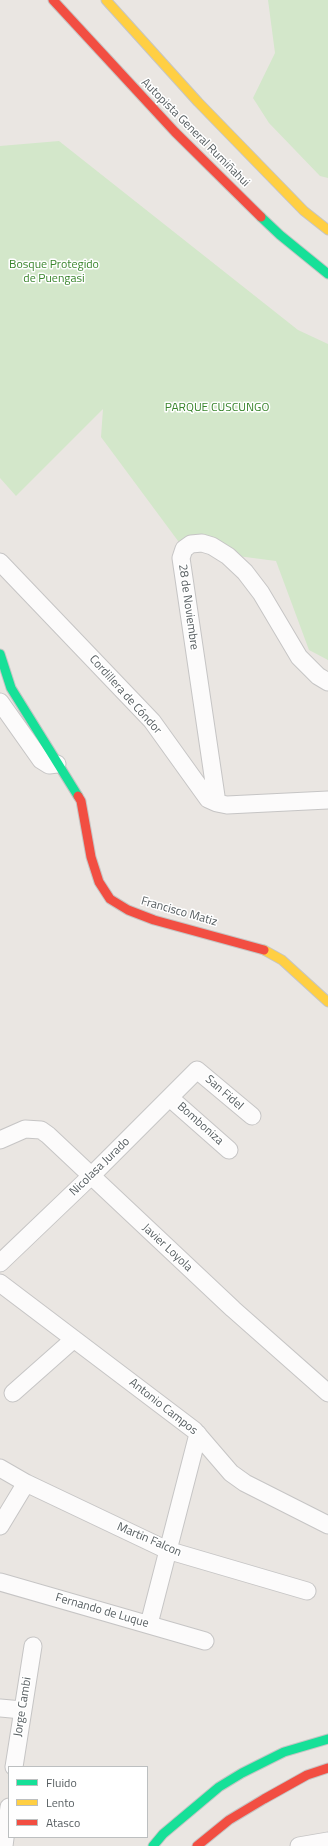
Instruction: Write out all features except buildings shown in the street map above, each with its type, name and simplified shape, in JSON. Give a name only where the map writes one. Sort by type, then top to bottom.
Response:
[{"type":"main road","name":"Autopista General Rumiñahui","points":[[53,0],[175,132],[280,235],[328,274]]},
{"type":"main road","name":"Autopista General Rumiñahui","points":[[106,0],[198,102],[304,211],[328,230]]},
{"type":"main road","name":"Francisco Matiz","points":[[0,654],[11,688],[57,764],[70,780],[81,801],[90,857],[98,882],[110,900],[128,910],[154,920],[267,951],[282,960],[328,1002]]},
{"type":"main road","points":[[153,1846],[162,1834],[219,1787],[242,1773],[284,1752],[328,1738]]},
{"type":"main road","points":[[196,1846],[229,1820],[264,1799],[307,1774],[328,1768]]},
{"type":"street","name":"28 de Noviembre","points":[[218,804],[181,558],[184,549],[191,544],[202,543],[212,546],[228,556],[245,572],[261,594],[299,657],[318,676],[328,682]]},
{"type":"street","name":"Cordillera de Cóndor","points":[[0,562],[152,721],[208,799],[218,804]]},
{"type":"street","points":[[0,702],[41,760],[48,765],[57,764]]},
{"type":"street","points":[[218,804],[227,805],[328,800]]},
{"type":"street","name":"Nicolasa Jurado","points":[[0,1263],[91,1176],[197,1070]]},
{"type":"street","name":"San Fidel","points":[[197,1070],[252,1116]]},
{"type":"street","name":"Bomboniza","points":[[170,1098],[229,1150]]},
{"type":"street","name":"Javier Loyola","points":[[0,1140],[25,1129],[41,1130],[48,1135],[233,1309],[328,1393]]},
{"type":"street","name":"Antonio Campos","points":[[0,1283],[198,1434],[221,1463],[245,1483],[328,1524]]},
{"type":"street","points":[[13,1393],[74,1339]]},
{"type":"street","points":[[149,1624],[198,1434]]},
{"type":"street","name":"Martin Falcon","points":[[0,1468],[26,1483],[167,1550],[307,1591]]},
{"type":"street","points":[[0,1526],[26,1483]]},
{"type":"street","name":"Fernando de Luque","points":[[0,1582],[205,1641]]},
{"type":"street","name":"Jorge Cambi","points":[[14,1766],[33,1646]]},
{"type":"street","points":[[0,1708],[22,1710]]},
{"type":"street","points":[[3,1843],[8,1814]]},
{"type":"street","points":[[299,1846],[328,1841]]},
{"type":"green space","points":[[268,0],[328,0],[328,178],[320,176],[269,123],[253,98],[275,53]]},
{"type":"green space","name":"PARQUE CUSCUNGO","points":[[59,141],[298,330],[328,344],[328,660],[309,650],[276,561],[184,549],[101,437],[103,409],[16,496],[0,478],[0,146]]},
{"type":"traffic: fast","points":[[261,217],[280,235],[328,274]]},
{"type":"traffic: fast","points":[[0,654],[11,688],[78,796]]},
{"type":"traffic: fast","points":[[153,1846],[163,1834],[219,1787],[242,1773],[284,1752],[328,1739]]},
{"type":"traffic: slow","points":[[106,0],[198,102],[304,211],[328,230]]},
{"type":"traffic: slow","points":[[264,950],[282,960],[328,1002]]},
{"type":"traffic: jam","points":[[53,0],[175,132],[261,217]]},
{"type":"traffic: jam","points":[[78,796],[81,801],[91,857],[99,882],[110,899],[128,910],[154,920],[264,950]]},
{"type":"traffic: jam","points":[[197,1846],[229,1820],[264,1799],[307,1775],[328,1768]]},
{"type":"park label","name":"Bosque Protegido de Puengasi","points":[[54,272]]}]
